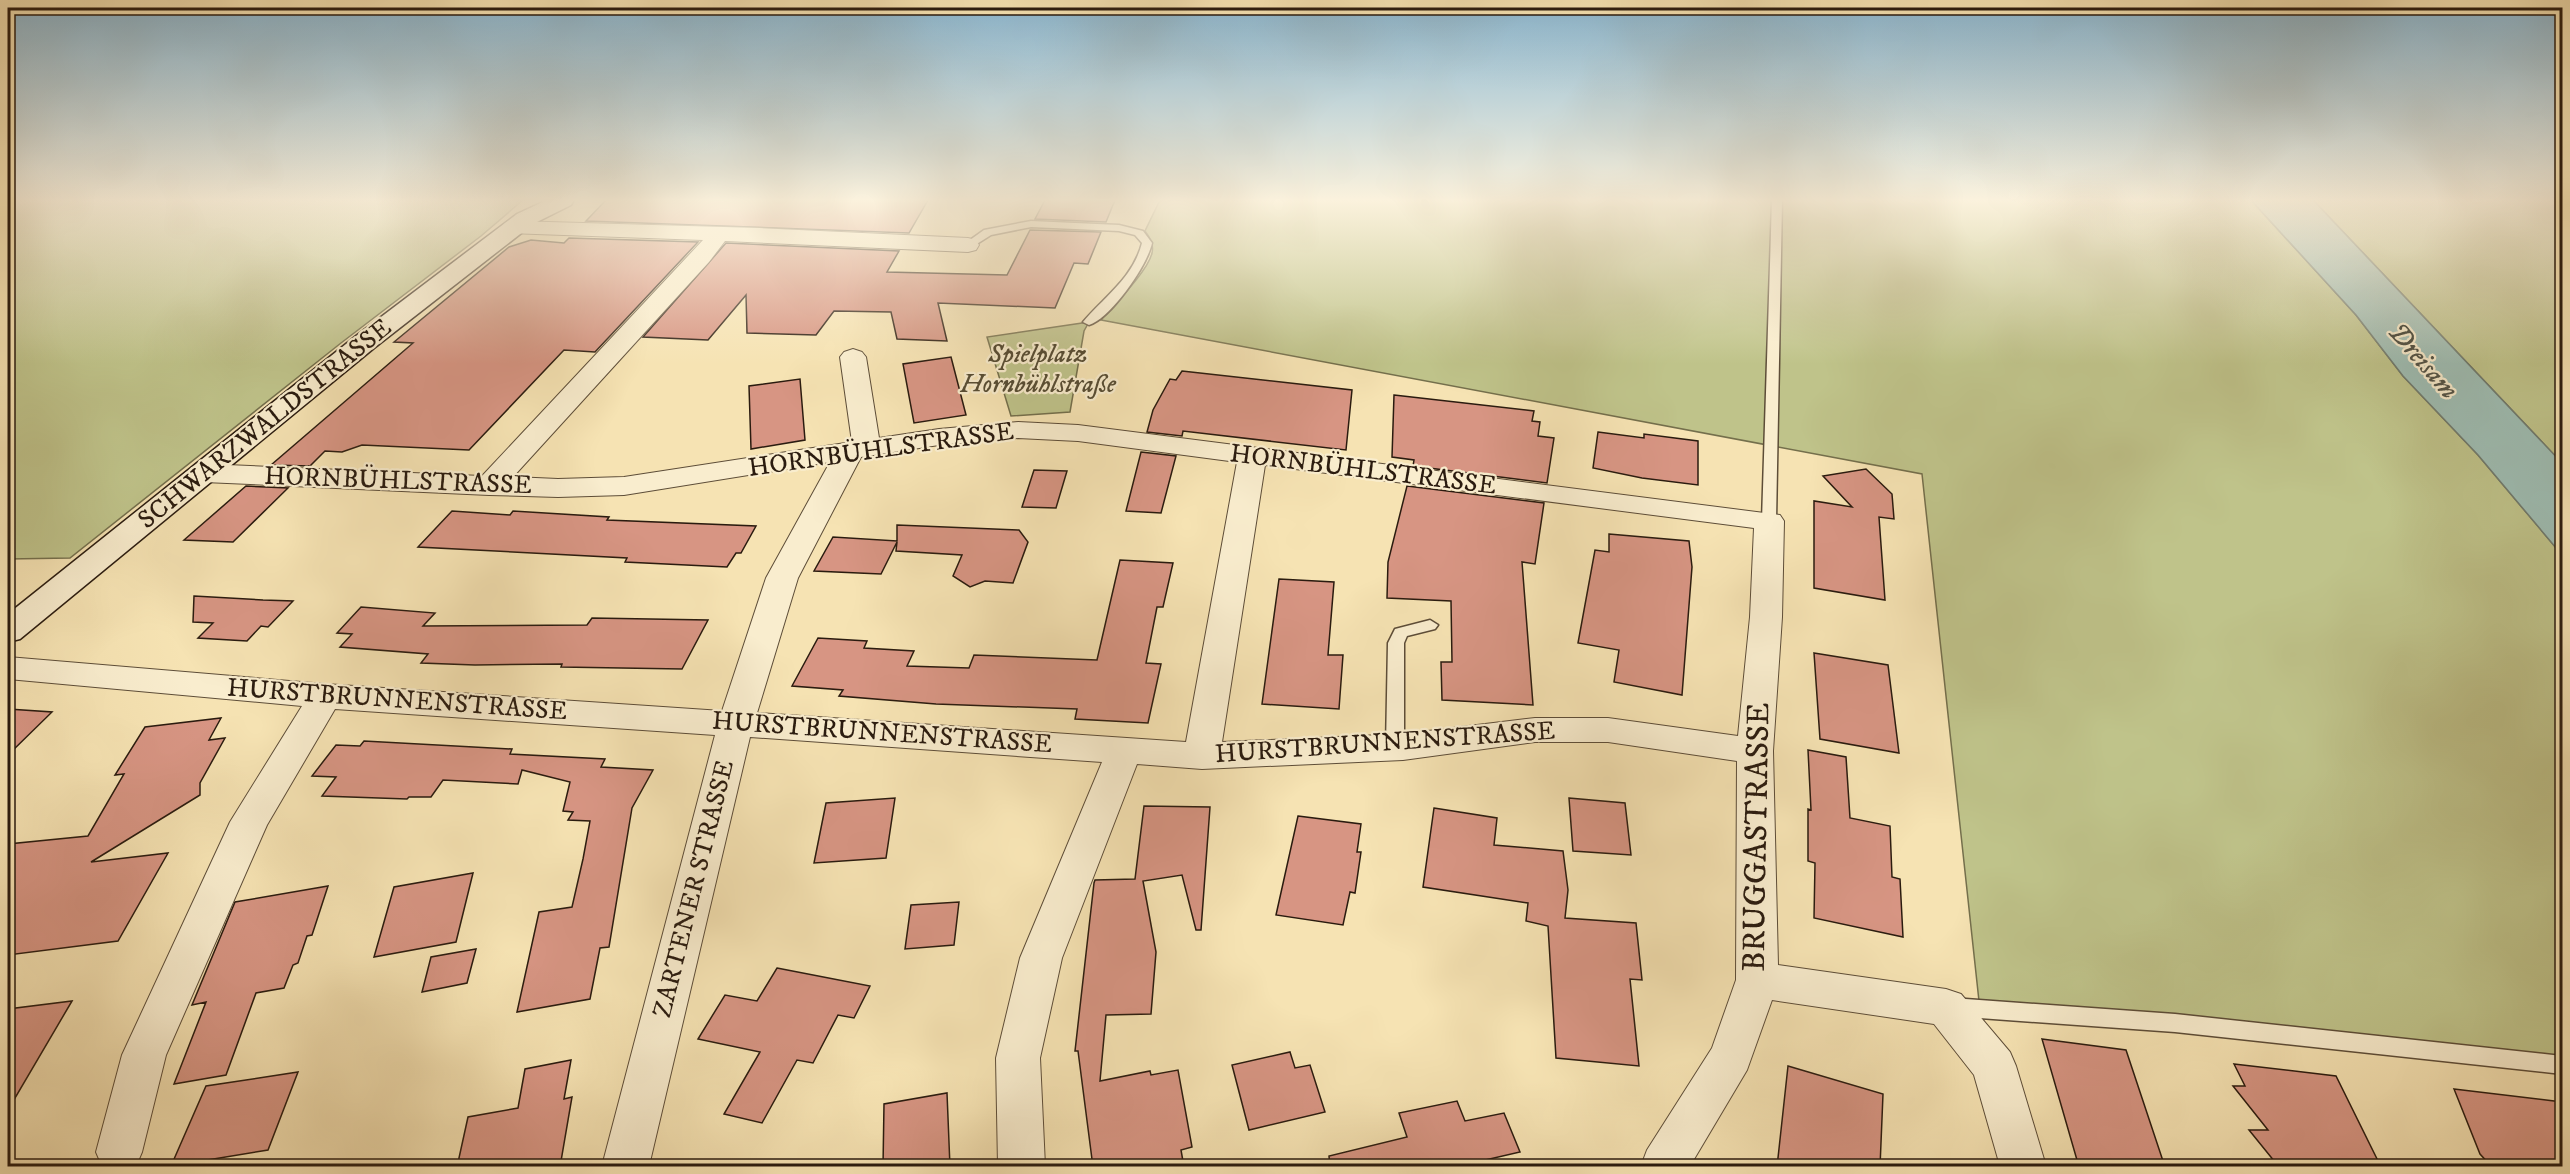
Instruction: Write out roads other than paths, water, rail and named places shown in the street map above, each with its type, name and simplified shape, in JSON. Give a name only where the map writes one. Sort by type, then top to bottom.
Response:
[{"type":"main road","name":"SCHWARZWALDSTRASSE","points":[[8,632],[365,342],[478,255]]},
{"type":"street","points":[[489,486],[703,255]]},
{"type":"street","points":[[853,357],[858,451]]},
{"type":"street","name":"HORNBÜHLSTRASSE","points":[[204,473],[489,486],[558,488],[624,486],[939,437],[1018,430],[1078,434],[1769,521]]},
{"type":"street","name":"ZARTENER STRASSE","points":[[625,1167],[736,723],[782,578],[858,451]]},
{"type":"street","points":[[1202,756],[1252,456]]},
{"type":"street","name":"BRUGGASTRASSE","points":[[1664,1167],[1731,1056],[1757,980],[1755,751],[1766,617],[1769,521]]},
{"type":"street","name":"HURSTBRUNNENSTRASSE","points":[[8,668],[325,696],[1202,756],[1395,747],[1535,730],[1608,730],[1755,751]]},
{"type":"street","points":[[119,1152],[144,1055],[230,864],[249,822],[325,696]]},
{"type":"street","points":[[1021,1167],[1018,1058],[1041,958],[1125,750]]},
{"type":"street","points":[[1757,980],[1946,1007],[1994,1066],[2023,1167]]},
{"type":"lane","points":[[1089,322],[1102,310],[1146,255]]},
{"type":"lane","points":[[1769,521],[1776,255]]},
{"type":"lane","points":[[1395,747],[1396,643],[1401,633],[1430,625]]},
{"type":"lane","points":[[1946,1007],[2175,1023],[2562,1065]]},
{"type":"water","name":"Dreisam","points":[[2301,255],[2365,255],[2562,463],[2562,555],[2478,455],[2403,376],[2356,315]]},
{"type":"park label","name":"Spielplatz Hornbühlstraße","points":[[1038,369]]}]
